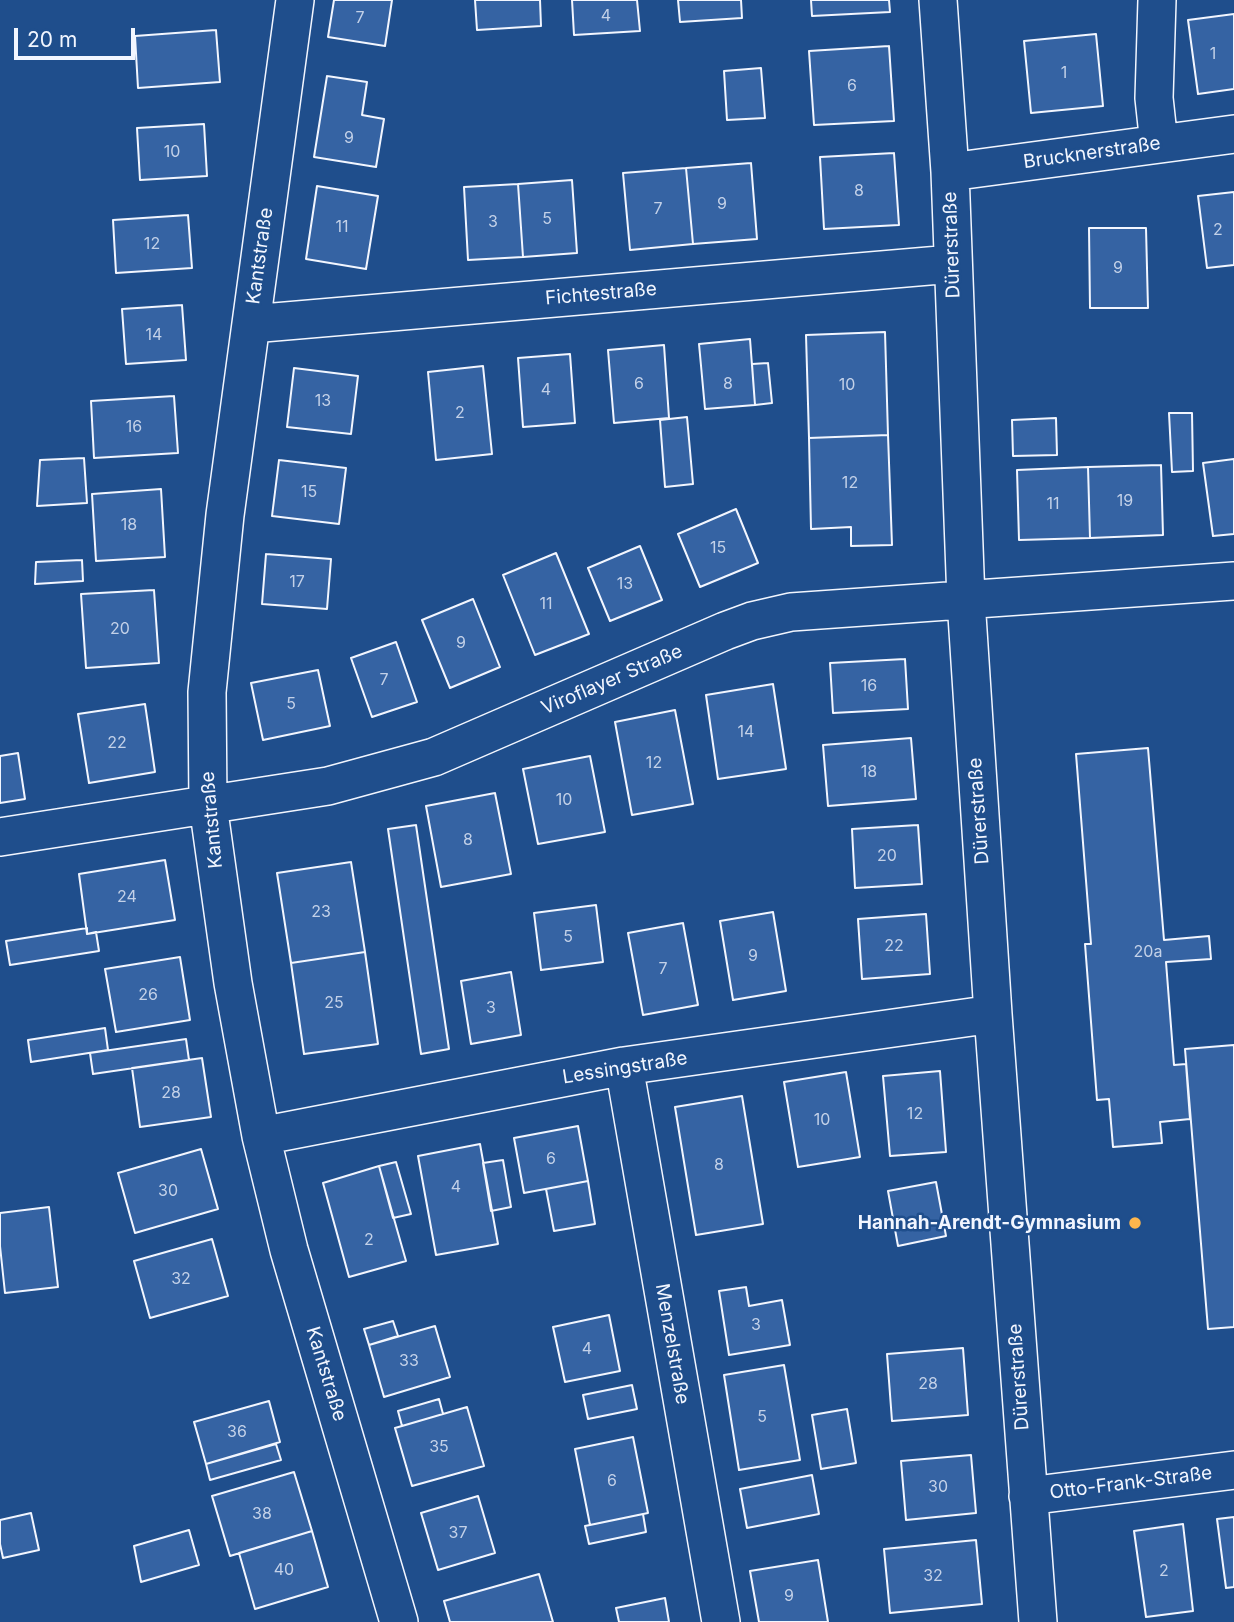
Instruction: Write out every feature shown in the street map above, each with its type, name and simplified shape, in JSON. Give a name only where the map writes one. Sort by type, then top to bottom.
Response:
[{"type":"street","name":"Kantstraße","points":[[295,0],[225,515],[207,692],[208,805],[233,983],[261,1136],[289,1250],[400,1622]]},
{"type":"street","name":"Dürerstraße","points":[[938,0],[950,172],[965,600],[1038,1622]]},
{"type":"street","points":[[1157,0],[1154,98],[1159,144]]},
{"type":"street","name":"Brucknerstraße","points":[[950,172],[1234,134]]},
{"type":"street","name":"Fichtestraße","points":[[251,324],[952,264]]},
{"type":"street","name":"Viroflayer Straße","points":[[0,837],[328,786],[433,757],[752,621],[792,612],[1234,581]]},
{"type":"street","name":"Lessingstraße","points":[[261,1136],[624,1066],[993,1014]]},
{"type":"street","name":"Menzelstraße","points":[[624,1066],[721,1622]]},
{"type":"street","name":"Otto-Frank-Straße","points":[[1028,1496],[1234,1470]]},
{"type":"building","points":[[334,0],[392,0],[385,46],[328,37]]},
{"type":"building","points":[[475,0],[540,0],[541,26],[477,30]]},
{"type":"building","points":[[572,0],[637,0],[640,31],[574,35]]},
{"type":"building","points":[[678,0],[741,0],[742,18],[680,22]]},
{"type":"building","points":[[811,0],[889,0],[890,12],[812,16]]},
{"type":"building","points":[[1234,14],[1234,89],[1198,94],[1188,20]]},
{"type":"building","points":[[216,30],[220,82],[138,88],[135,36]]},
{"type":"building","points":[[1096,34],[1103,106],[1031,113],[1024,41]]},
{"type":"building","points":[[889,46],[894,121],[814,125],[809,51]]},
{"type":"building","points":[[761,68],[765,118],[727,120],[724,71]]},
{"type":"building","points":[[327,76],[367,82],[362,115],[384,119],[376,167],[314,157]]},
{"type":"building","points":[[204,124],[207,176],[140,180],[137,128]]},
{"type":"building","points":[[894,153],[899,225],[824,229],[820,157]]},
{"type":"building","points":[[751,163],[757,239],[693,244],[686,168]]},
{"type":"building","points":[[686,168],[693,244],[630,250],[623,173]]},
{"type":"building","points":[[572,180],[577,253],[523,257],[518,184]]},
{"type":"building","points":[[518,184],[523,257],[468,260],[464,187]]},
{"type":"building","points":[[317,186],[378,196],[366,269],[306,259]]},
{"type":"building","points":[[1234,192],[1234,265],[1207,268],[1198,196]]},
{"type":"building","points":[[188,215],[192,268],[116,273],[113,220]]},
{"type":"building","points":[[1089,228],[1146,228],[1148,308],[1090,308]]},
{"type":"building","points":[[182,305],[186,360],[126,364],[122,309]]},
{"type":"building","points":[[885,332],[888,435],[809,438],[806,335]]},
{"type":"building","points":[[750,339],[755,405],[705,409],[699,344]]},
{"type":"building","points":[[664,345],[669,418],[614,423],[608,350]]},
{"type":"building","points":[[570,354],[575,423],[523,427],[518,358]]},
{"type":"building","points":[[768,363],[772,403],[755,405],[752,364]]},
{"type":"building","points":[[483,366],[492,454],[436,460],[428,372]]},
{"type":"building","points":[[294,368],[358,376],[351,434],[287,427]]},
{"type":"building","points":[[174,396],[178,453],[94,458],[91,401]]},
{"type":"building","points":[[1169,413],[1192,413],[1193,471],[1172,472]]},
{"type":"building","points":[[687,417],[693,484],[665,487],[660,420]]},
{"type":"building","points":[[1056,418],[1057,455],[1013,456],[1012,420]]},
{"type":"building","points":[[888,435],[892,545],[851,546],[851,527],[811,529],[809,438]]},
{"type":"building","points":[[84,458],[87,503],[37,506],[40,460]]},
{"type":"building","points":[[1234,459],[1234,534],[1213,536],[1203,463]]},
{"type":"building","points":[[279,460],[346,468],[339,524],[272,516]]},
{"type":"building","points":[[1161,465],[1163,535],[1090,538],[1088,467]]},
{"type":"building","points":[[1088,467],[1090,538],[1019,540],[1017,470]]},
{"type":"building","points":[[161,489],[165,557],[96,561],[92,494]]},
{"type":"building","points":[[736,509],[758,563],[700,587],[678,534]]},
{"type":"building","points":[[640,546],[662,600],[610,621],[588,568]]},
{"type":"building","points":[[556,553],[589,634],[535,655],[503,575]]},
{"type":"building","points":[[266,554],[331,559],[327,609],[262,604]]},
{"type":"building","points":[[82,560],[83,581],[35,584],[36,562]]},
{"type":"building","points":[[154,590],[159,663],[86,668],[81,594]]},
{"type":"building","points":[[473,599],[500,667],[450,688],[422,620]]},
{"type":"building","points":[[396,642],[417,702],[372,717],[351,658]]},
{"type":"building","points":[[905,659],[908,709],[833,713],[830,663]]},
{"type":"building","points":[[318,670],[330,726],[263,740],[251,683]]},
{"type":"building","points":[[773,684],[786,769],[718,779],[706,695]]},
{"type":"building","points":[[145,704],[155,772],[89,783],[78,714]]},
{"type":"building","points":[[675,710],[693,804],[632,815],[615,722]]},
{"type":"building","points":[[911,738],[916,799],[828,806],[823,745]]},
{"type":"building","points":[[1148,748],[1164,940],[1209,936],[1211,959],[1166,962],[1174,1065],[1186,1064],[1190,1119],[1160,1122],[1162,1143],[1113,1147],[1109,1099],[1097,1100],[1085,944],[1091,944],[1076,754]]},
{"type":"building","points":[[18,753],[25,799],[0,803],[0,756]]},
{"type":"building","points":[[590,756],[605,832],[538,844],[523,769]]},
{"type":"building","points":[[495,793],[511,874],[441,887],[426,806]]},
{"type":"building","points":[[416,825],[449,1049],[421,1054],[388,829]]},
{"type":"building","points":[[918,825],[922,884],[855,888],[852,829]]},
{"type":"building","points":[[165,860],[175,920],[87,934],[79,874]]},
{"type":"building","points":[[351,862],[365,952],[291,963],[277,873]]},
{"type":"building","points":[[596,905],[603,962],[541,970],[534,913]]},
{"type":"building","points":[[773,912],[786,991],[733,1000],[720,921]]},
{"type":"building","points":[[926,914],[930,974],[862,979],[858,919]]},
{"type":"building","points":[[683,923],[698,1005],[643,1015],[628,933]]},
{"type":"building","points":[[87,928],[87,934],[96,932],[99,951],[10,965],[6,941]]},
{"type":"building","points":[[365,952],[378,1044],[304,1054],[291,963]]},
{"type":"building","points":[[180,957],[190,1020],[116,1032],[105,969]]},
{"type":"building","points":[[511,972],[521,1035],[471,1044],[461,981]]},
{"type":"building","points":[[105,1028],[108,1050],[31,1062],[28,1040]]},
{"type":"building","points":[[186,1039],[189,1060],[93,1074],[90,1053]]},
{"type":"building","points":[[1234,1045],[1234,1327],[1208,1329],[1185,1049]]},
{"type":"building","points":[[202,1058],[211,1117],[140,1127],[132,1068]]},
{"type":"building","points":[[940,1071],[946,1152],[890,1156],[883,1076]]},
{"type":"building","points":[[846,1072],[860,1157],[798,1167],[784,1082]]},
{"type":"building","points":[[742,1096],[763,1224],[696,1235],[675,1107]]},
{"type":"building","points":[[578,1126],[588,1181],[524,1193],[514,1138]]},
{"type":"building","points":[[480,1144],[498,1244],[436,1255],[418,1156]]},
{"type":"building","points":[[201,1149],[218,1209],[135,1233],[118,1173]]},
{"type":"building","points":[[503,1160],[511,1207],[491,1211],[483,1163]]},
{"type":"building","points":[[396,1162],[411,1214],[393,1218],[379,1166]]},
{"type":"building","points":[[379,1166],[406,1261],[349,1277],[323,1183]]},
{"type":"building","points":[[588,1181],[595,1224],[554,1231],[546,1189]]},
{"type":"building","points":[[936,1182],[946,1236],[898,1246],[888,1191]]},
{"type":"building","points":[[49,1207],[58,1287],[5,1293],[0,1213]]},
{"type":"building","points":[[212,1239],[228,1296],[150,1318],[134,1261]]},
{"type":"building","points":[[746,1287],[749,1306],[782,1300],[790,1345],[729,1355],[719,1291]]},
{"type":"building","points":[[609,1315],[620,1371],[565,1382],[553,1327]]},
{"type":"building","points":[[393,1321],[398,1336],[369,1345],[364,1329]]},
{"type":"building","points":[[435,1326],[450,1377],[384,1397],[369,1345]]},
{"type":"building","points":[[963,1348],[968,1415],[892,1421],[887,1354]]},
{"type":"building","points":[[784,1365],[800,1460],[739,1470],[724,1375]]},
{"type":"building","points":[[632,1385],[637,1409],[588,1419],[583,1395]]},
{"type":"building","points":[[439,1399],[443,1414],[402,1426],[398,1411]]},
{"type":"building","points":[[269,1401],[280,1442],[206,1464],[194,1422]]},
{"type":"building","points":[[467,1407],[484,1466],[412,1486],[395,1428]]},
{"type":"building","points":[[847,1409],[856,1463],[821,1469],[812,1415]]},
{"type":"building","points":[[633,1437],[648,1513],[590,1525],[575,1449]]},
{"type":"building","points":[[276,1444],[281,1460],[210,1480],[206,1464]]},
{"type":"building","points":[[971,1455],[976,1513],[906,1520],[901,1461]]},
{"type":"building","points":[[294,1472],[312,1531],[230,1556],[212,1496]]},
{"type":"building","points":[[812,1475],[819,1514],[747,1528],[740,1489]]},
{"type":"building","points":[[478,1496],[495,1553],[438,1570],[421,1513]]},
{"type":"building","points":[[31,1513],[39,1550],[3,1558],[0,1520]]},
{"type":"building","points":[[643,1514],[646,1532],[589,1544],[585,1526]]},
{"type":"building","points":[[1234,1517],[1234,1587],[1226,1588],[1217,1519]]},
{"type":"building","points":[[1183,1524],[1193,1611],[1146,1617],[1134,1531]]},
{"type":"building","points":[[189,1530],[199,1565],[141,1582],[134,1546]]},
{"type":"building","points":[[312,1531],[328,1587],[255,1609],[239,1553]]},
{"type":"building","points":[[976,1540],[982,1604],[890,1613],[884,1549]]},
{"type":"building","points":[[818,1560],[828,1622],[759,1622],[750,1571]]},
{"type":"building","points":[[539,1574],[553,1622],[450,1622],[444,1601]]},
{"type":"building","points":[[665,1598],[669,1622],[619,1622],[616,1608]]},
{"type":"place","name":"Hannah-Arendt-Gymnasium","points":[[1135,1223]]}]
